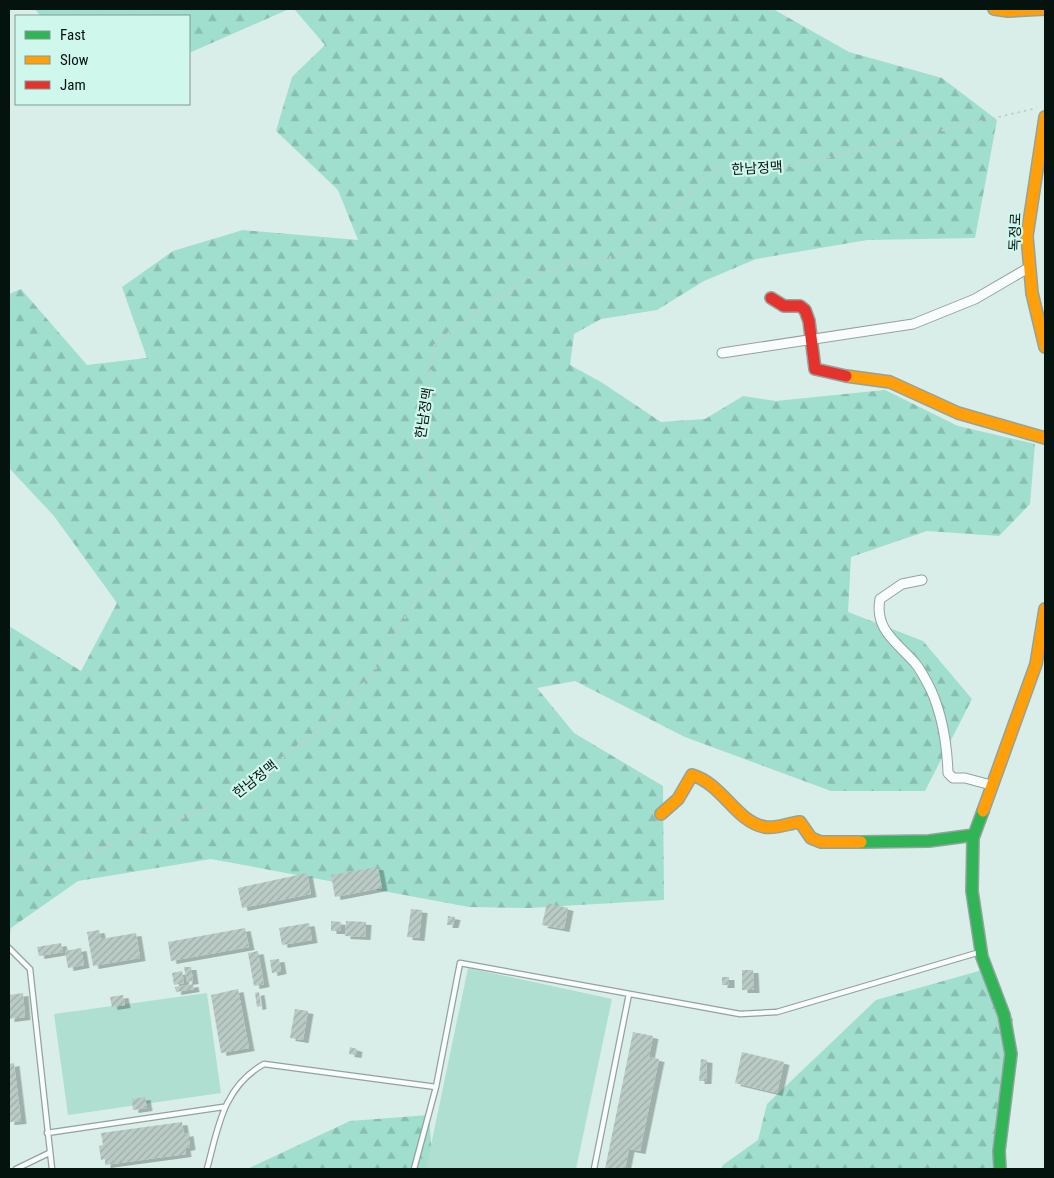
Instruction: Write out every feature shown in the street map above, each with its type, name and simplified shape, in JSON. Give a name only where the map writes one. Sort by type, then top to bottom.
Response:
[{"type":"street","points":[[994,9],[1008,11],[1045,9]]},
{"type":"street","name":"독정로","points":[[1045,118],[1027,236],[1032,293],[1045,347]]},
{"type":"street","points":[[722,354],[913,324],[976,299],[1030,268]]},
{"type":"street","points":[[771,298],[784,306],[800,306],[805,310],[812,339],[815,369],[821,372],[890,382],[958,413],[1045,438]]},
{"type":"street","points":[[922,580],[902,584],[880,599],[878,609],[880,622],[892,642],[916,664],[931,690],[944,728],[948,773],[953,778],[965,778],[991,784]]},
{"type":"street","points":[[1000,1169],[999,1151],[1011,1054],[1004,1015],[981,952],[972,892],[974,835],[1036,664],[1045,609]]},
{"type":"street","points":[[660,814],[678,799],[692,775],[699,776],[722,792],[752,822],[763,826],[780,827],[800,822],[811,838],[821,842],[928,841],[974,835]]},
{"type":"lane","points":[[9,948],[30,969],[52,1169]]},
{"type":"lane","points":[[414,1169],[436,1087],[460,963],[740,1014],[777,1012],[981,952]]},
{"type":"lane","points":[[594,1169],[629,994]]},
{"type":"lane","points":[[207,1169],[223,1107],[248,1073],[264,1064],[436,1087]]},
{"type":"lane","points":[[47,1133],[223,1107]]},
{"type":"lane","points":[[16,1169],[50,1152]]},
{"type":"path","name":"한남정맥","points":[[9,859],[51,865],[132,838],[231,798],[340,713],[376,668],[414,602],[478,541],[445,518],[419,446],[435,342],[535,273],[622,255],[714,170],[787,167],[1045,106]]},
{"type":"green space","points":[[35,9],[289,9],[190,53],[190,15],[39,15]]},
{"type":"green space","points":[[294,9],[773,9],[849,52],[942,78],[997,120],[975,238],[867,240],[756,259],[704,281],[657,310],[601,319],[574,334],[570,365],[601,382],[661,422],[705,419],[743,396],[776,401],[885,390],[958,426],[1035,444],[1030,504],[999,536],[927,531],[851,557],[848,612],[923,641],[972,699],[925,791],[831,791],[685,737],[575,681],[537,688],[574,733],[663,786],[664,900],[529,908],[469,907],[211,859],[78,881],[11,928],[9,938],[9,626],[81,671],[117,603],[54,516],[9,468],[9,294],[21,289],[87,365],[147,358],[122,287],[173,251],[243,230],[358,240],[338,190],[276,131],[292,77],[325,45]]},
{"type":"green space","points":[[468,968],[612,999],[576,1169],[426,1169]]},
{"type":"green space","points":[[986,969],[1013,1020],[995,1148],[996,1169],[721,1169],[723,1165],[758,1140],[767,1104],[876,1000]]},
{"type":"green space","points":[[207,993],[221,1093],[68,1115],[54,1014]]},
{"type":"green space","points":[[429,1115],[433,1169],[247,1169],[350,1121]]},
{"type":"building","points":[[378,867],[382,888],[335,897],[331,875]]},
{"type":"building","points":[[307,873],[311,894],[242,908],[238,888]]},
{"type":"building","points":[[547,903],[568,908],[564,929],[542,925]]},
{"type":"building","points":[[411,909],[422,910],[419,938],[407,937]]},
{"type":"building","points":[[448,916],[455,917],[453,925],[447,925]]},
{"type":"building","points":[[331,921],[341,922],[340,931],[331,931]]},
{"type":"building","points":[[346,921],[366,922],[365,937],[345,936]]},
{"type":"building","points":[[309,923],[312,940],[282,945],[279,928]]},
{"type":"building","points":[[245,928],[249,947],[171,961],[168,942]]},
{"type":"building","points":[[99,930],[101,939],[136,933],[140,958],[93,966],[87,932]]},
{"type":"building","points":[[61,943],[63,952],[39,956],[37,947]]},
{"type":"building","points":[[81,948],[84,965],[68,968],[65,951]]},
{"type":"building","points":[[258,951],[264,984],[254,986],[248,953]]},
{"type":"building","points":[[279,959],[281,971],[272,973],[270,960]]},
{"type":"building","points":[[184,967],[191,967],[193,981],[187,982]]},
{"type":"building","points":[[742,970],[753,970],[754,990],[742,990]]},
{"type":"building","points":[[182,971],[184,983],[174,985],[172,973]]},
{"type":"building","points":[[722,977],[729,977],[729,985],[722,985]]},
{"type":"building","points":[[193,984],[194,989],[176,992],[175,987]]},
{"type":"building","points":[[238,989],[249,1048],[221,1053],[211,995]]},
{"type":"building","points":[[259,992],[261,1006],[257,1007],[255,993]]},
{"type":"building","points":[[23,993],[25,1017],[9,1019],[9,995]]},
{"type":"building","points":[[123,995],[125,1005],[112,1007],[110,997]]},
{"type":"building","points":[[295,1009],[308,1011],[303,1040],[290,1038]]},
{"type":"building","points":[[633,1032],[653,1036],[649,1057],[659,1059],[640,1151],[629,1149],[625,1169],[605,1169]]},
{"type":"building","points":[[350,1047],[357,1049],[356,1055],[349,1054]]},
{"type":"building","points":[[742,1052],[784,1062],[777,1093],[735,1083]]},
{"type":"building","points":[[701,1059],[707,1060],[706,1081],[699,1081]]},
{"type":"building","points":[[14,1063],[21,1121],[9,1122],[9,1064]]},
{"type":"building","points":[[145,1097],[147,1108],[133,1110],[132,1099]]},
{"type":"building","points":[[182,1122],[184,1134],[188,1133],[190,1147],[185,1148],[186,1154],[105,1165],[105,1159],[101,1160],[99,1146],[103,1145],[101,1133]]},
{"type":"traffic: fast","points":[[983,811],[973,838],[972,891],[982,957],[1004,1015],[1011,1054],[999,1151],[1000,1169]]},
{"type":"traffic: fast","points":[[861,842],[929,841],[974,835]]},
{"type":"traffic: slow","points":[[994,9],[1008,11],[1045,9]]},
{"type":"traffic: slow","points":[[1045,117],[1027,236],[1032,293],[1045,347]]},
{"type":"traffic: slow","points":[[846,376],[890,382],[958,413],[1045,438]]},
{"type":"traffic: slow","points":[[983,811],[1036,664],[1045,609]]},
{"type":"traffic: slow","points":[[661,814],[678,799],[692,775],[712,786],[737,811],[755,824],[765,827],[778,827],[800,822],[811,838],[821,842],[861,842]]},
{"type":"traffic: jam","points":[[771,298],[784,306],[800,306],[805,310],[809,321],[815,369],[846,376]]}]
